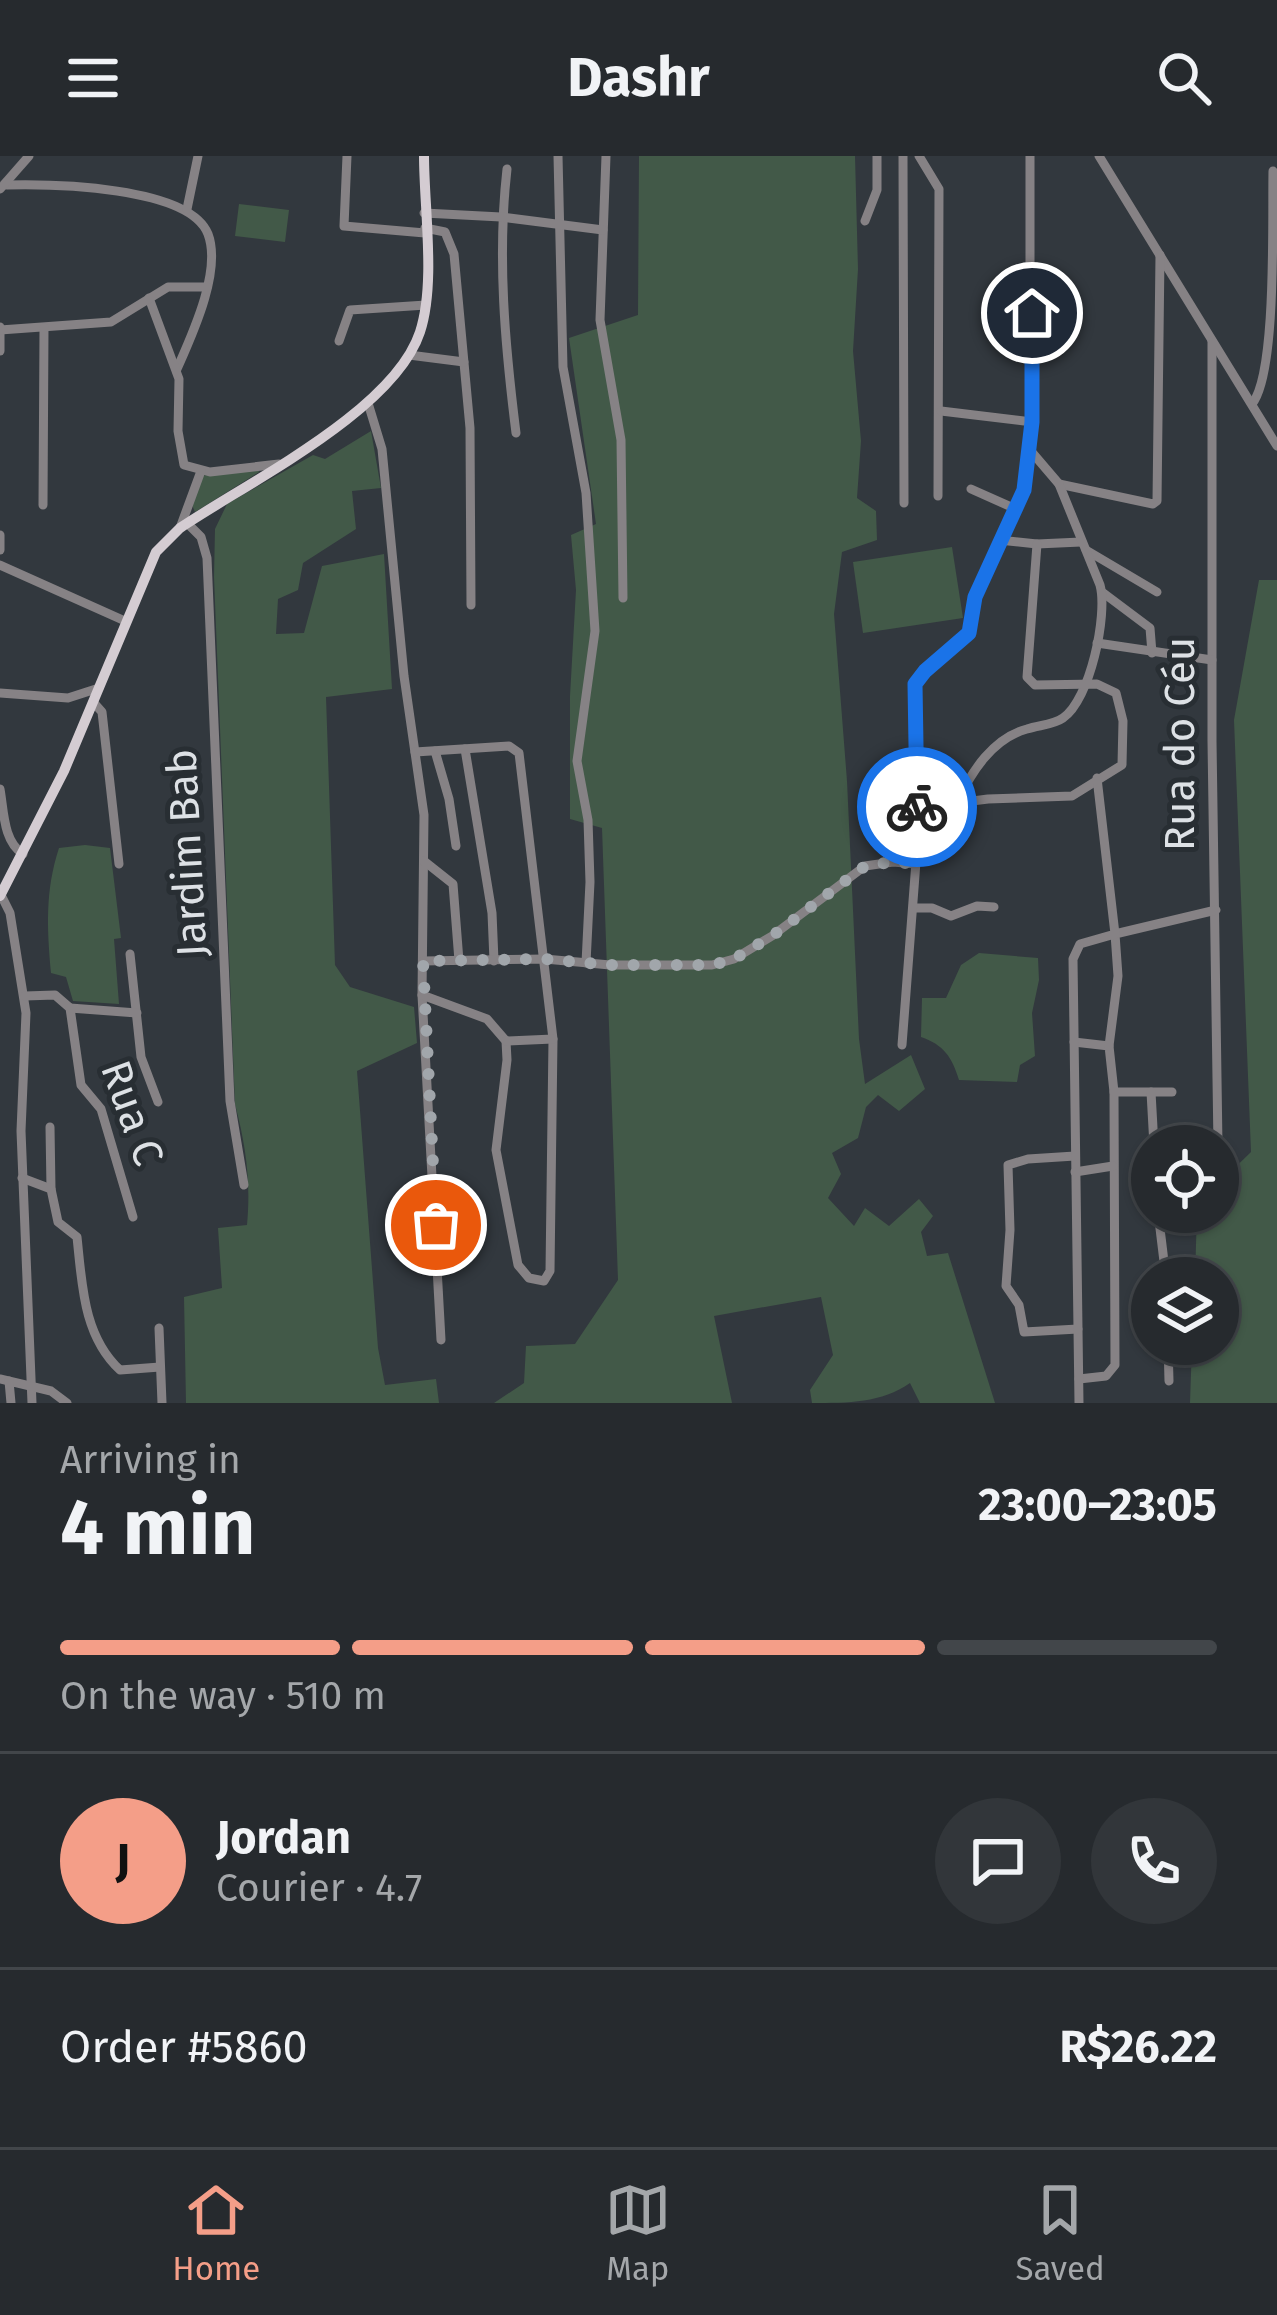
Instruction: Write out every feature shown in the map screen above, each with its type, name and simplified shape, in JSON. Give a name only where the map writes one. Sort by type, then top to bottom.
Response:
[{"type":"main road","points":[[0,896],[92,707],[146,568],[165,541],[368,403],[409,355],[421,331],[426,305],[424,156]]},
{"type":"street","points":[[3,187],[28,156]]},
{"type":"street","points":[[187,209],[198,156]]},
{"type":"street","points":[[347,156],[344,226],[441,230],[451,239],[472,476],[471,605]]},
{"type":"street","points":[[559,156],[563,367],[586,493],[595,631],[577,761],[588,820],[586,963]]},
{"type":"street","points":[[606,156],[601,320],[621,440],[623,598]]},
{"type":"street","points":[[865,221],[877,190],[877,156]]},
{"type":"street","points":[[903,156],[904,503]]},
{"type":"street","points":[[919,156],[939,189],[938,496]]},
{"type":"street","points":[[902,1045],[916,864],[915,684],[969,633],[975,597],[1024,490],[1030,450],[1030,156]]},
{"type":"street","points":[[1099,156],[1277,446]]},
{"type":"street","points":[[507,169],[501,217],[507,364],[516,433]]},
{"type":"street","points":[[1252,404],[1262,389],[1268,337],[1273,171]]},
{"type":"street","points":[[3,187],[92,188],[187,209],[209,236],[207,287],[177,369]]},
{"type":"street","points":[[424,213],[603,230]]},
{"type":"street","points":[[1059,484],[1153,504],[1158,498],[1160,255]]},
{"type":"street","points":[[0,351],[0,328],[116,321],[174,285],[207,287]]},
{"type":"street","points":[[149,298],[177,369],[184,465],[200,471],[279,464]]},
{"type":"street","points":[[339,340],[350,310],[426,305]]},
{"type":"street","points":[[43,505],[44,328]]},
{"type":"street","name":"Rua do Céu","points":[[1212,341],[1218,1125]]},
{"type":"street","points":[[409,355],[464,362]]},
{"type":"street","points":[[368,403],[382,449],[424,815],[422,995],[441,1340]]},
{"type":"street","points":[[940,411],[1032,422]]},
{"type":"street","points":[[957,802],[974,771],[999,744],[1014,733],[1066,717],[1087,685],[1097,644],[1102,592],[1059,484],[1030,450]]},
{"type":"street","points":[[183,525],[200,471]]},
{"type":"street","points":[[971,489],[1016,509]]},
{"type":"street","name":"Jardim Bab","points":[[183,525],[201,537],[207,558],[230,1109],[244,1185]]},
{"type":"street","points":[[0,535],[0,550]]},
{"type":"street","points":[[999,540],[1083,546],[1157,592]]},
{"type":"street","points":[[917,808],[1072,796],[1121,768],[1119,697],[1106,687],[1035,686],[1027,677],[1037,544]]},
{"type":"street","points":[[0,565],[125,621]]},
{"type":"street","points":[[1102,592],[1150,628],[1152,652]]},
{"type":"street","points":[[1097,644],[1212,660]]},
{"type":"street","points":[[0,693],[73,697],[99,688]]},
{"type":"street","points":[[73,697],[101,712],[119,864]]},
{"type":"street","points":[[415,752],[509,746],[519,753],[553,1039],[550,1271],[544,1282],[521,1271],[514,1255],[497,1161],[506,1041],[487,1019],[422,995]]},
{"type":"street","points":[[465,748],[490,899],[494,961]]},
{"type":"street","points":[[435,751],[456,846]]},
{"type":"street","points":[[1079,1379],[1110,1374],[1115,1365],[1114,1092],[1109,1046],[1118,976],[1097,778]]},
{"type":"street","points":[[0,789],[8,836],[22,854]]},
{"type":"street","points":[[424,861],[453,884],[459,961]]},
{"type":"street","points":[[423,961],[545,959],[700,966],[724,962],[772,936],[865,866],[916,864]]},
{"type":"street","points":[[0,896],[10,913],[25,996],[22,1178],[32,1403]]},
{"type":"street","points":[[914,908],[932,908],[951,916],[976,907],[994,907]]},
{"type":"street","points":[[1079,1403],[1075,949],[1086,941],[1216,910]]},
{"type":"street","name":"Rua C","points":[[130,954],[141,1057],[158,1102]]},
{"type":"street","points":[[25,996],[55,995],[70,1008],[137,1013]]},
{"type":"street","name":"Rua C","points":[[70,1008],[81,1085],[101,1108],[133,1217]]},
{"type":"street","points":[[506,1041],[553,1039]]},
{"type":"street","points":[[1074,1042],[1109,1046]]},
{"type":"street","points":[[1114,1092],[1172,1092]]},
{"type":"street","points":[[1150,1092],[1152,1125]]},
{"type":"street","points":[[50,1127],[51,1189],[58,1222],[76,1237],[84,1303],[106,1357],[120,1370],[160,1367]]},
{"type":"street","points":[[1075,1156],[1008,1165],[1006,1286],[1019,1305],[1024,1332],[1078,1329]]},
{"type":"street","points":[[1075,1172],[1113,1166]]},
{"type":"street","points":[[22,1178],[51,1189]]},
{"type":"street","points":[[159,1328],[162,1403]]},
{"type":"street","points":[[1169,1365],[1169,1382]]},
{"type":"street","points":[[10,1403],[4,1380],[56,1394],[67,1403]]},
{"type":"green space","points":[[639,156],[855,156],[858,269],[853,351],[861,441],[857,498],[876,511],[877,540],[842,552],[834,614],[859,1039],[865,1084],[911,1055],[925,1089],[899,1111],[878,1095],[866,1107],[858,1138],[832,1153],[841,1174],[828,1198],[854,1226],[865,1208],[889,1226],[919,1199],[933,1216],[921,1232],[927,1256],[948,1253],[995,1403],[920,1403],[910,1383],[876,1398],[812,1403],[810,1390],[833,1355],[821,1297],[714,1316],[732,1403],[494,1403],[524,1383],[526,1346],[575,1344],[618,1280],[602,828],[570,819],[576,590],[571,535],[596,524],[569,338],[638,315]]},
{"type":"green space","points":[[239,204],[289,210],[285,242],[235,236]]},
{"type":"green space","points":[[371,431],[381,488],[352,491],[356,529],[303,563],[298,590],[278,599],[276,634],[304,633],[322,566],[384,554],[392,689],[326,697],[335,965],[350,987],[414,1007],[417,1043],[357,1071],[378,1348],[385,1385],[436,1379],[439,1403],[186,1403],[184,1297],[222,1288],[218,1228],[247,1225],[248,1209],[247,1164],[235,1104],[215,529],[227,504],[313,455],[325,459]]},
{"type":"green space","points":[[258,468],[259,472],[195,512],[192,505],[200,476]]},
{"type":"green space","points":[[952,547],[963,618],[863,633],[853,562]]},
{"type":"green space","points":[[1259,580],[1277,580],[1277,1403],[1190,1403],[1191,1365],[1239,1365],[1239,1257],[1196,1257],[1196,1233],[1239,1233],[1239,1164],[1251,1152],[1234,720]]},
{"type":"green space","points":[[59,848],[110,848],[121,938],[114,939],[119,1004],[73,1001],[66,977],[51,973],[48,910],[54,864]]},
{"type":"green space","points":[[979,953],[1038,958],[1032,1013],[1035,1056],[1020,1065],[1017,1082],[959,1080],[946,1053],[921,1037],[922,998],[946,998],[961,965]]},
{"type":"way so far","points":[[436,1225],[423,961],[545,959],[700,966],[734,959],[865,866],[916,864],[917,807]]},
{"type":"route","points":[[917,807],[915,684],[969,633],[975,597],[1024,490],[1032,422],[1032,313]]}]
